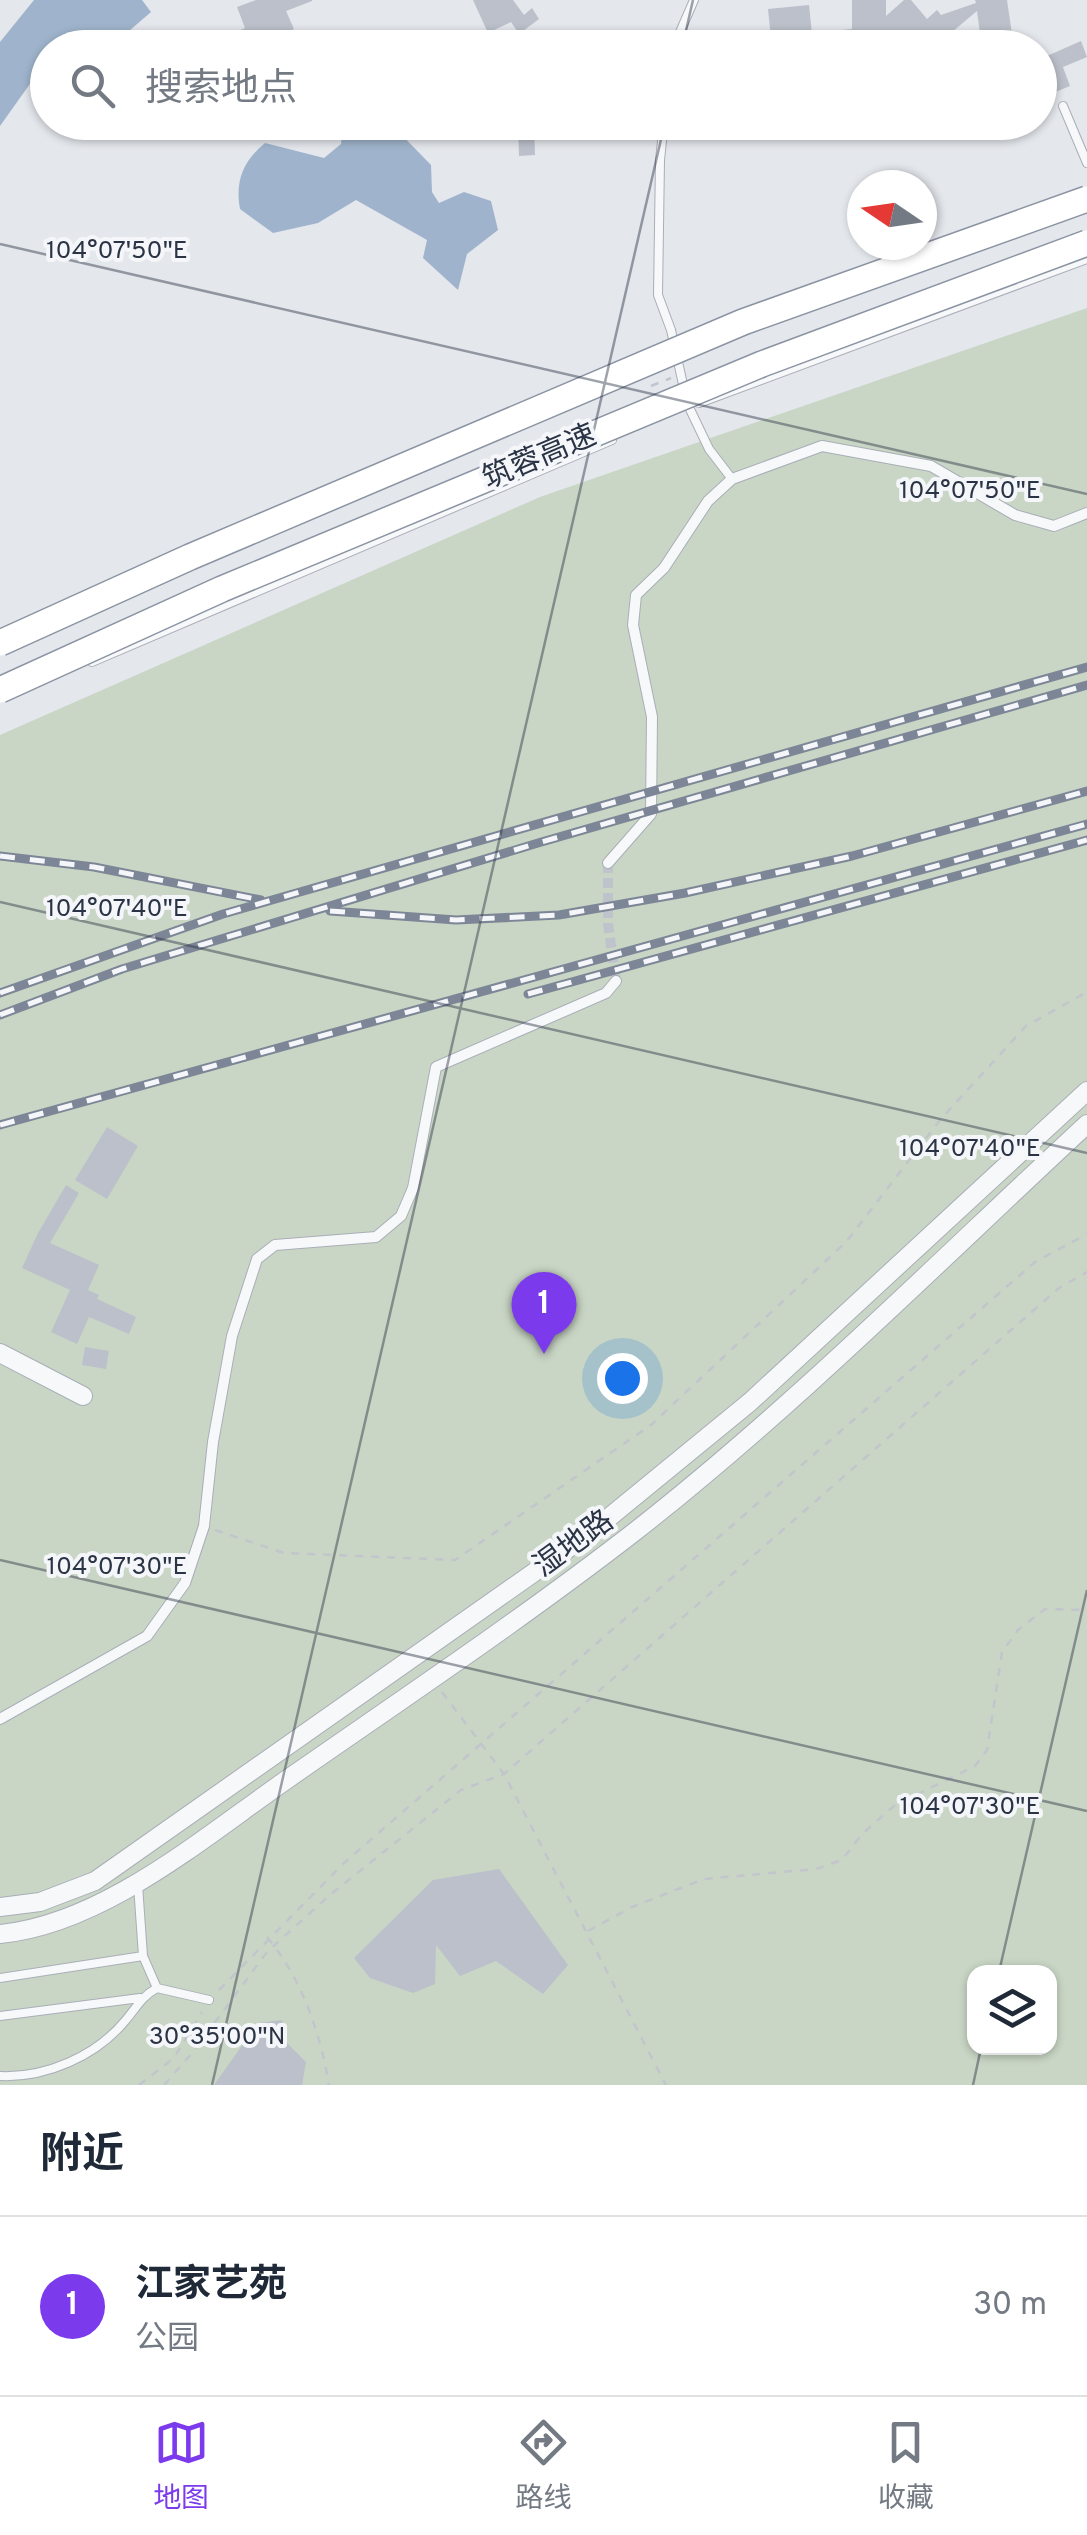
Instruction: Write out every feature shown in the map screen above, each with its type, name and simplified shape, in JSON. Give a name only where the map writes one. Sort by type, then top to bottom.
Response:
[{"type":"highway","name":"筑蓉高速","points":[[0,643],[190,556],[743,322],[1087,200]]},
{"type":"highway","name":"筑蓉高速","points":[[0,690],[222,589],[762,364],[1087,243]]},
{"type":"street","points":[[608,862],[651,814],[652,717],[634,625],[636,595],[664,568],[708,501],[732,479],[822,446],[930,466],[1015,515],[1054,526],[1087,513]]},
{"type":"street","points":[[0,1719],[147,1636],[186,1583],[204,1526],[213,1442],[232,1336],[257,1259],[275,1244],[376,1237],[400,1216],[413,1188],[436,1067],[606,993],[616,981]]},
{"type":"street","name":"湿地路","points":[[0,1908],[40,1902],[95,1881],[590,1533],[750,1402],[1087,1091]]},
{"type":"street","name":"湿地路","points":[[0,1934],[26,1932],[84,1910],[138,1880],[432,1679],[633,1533],[774,1414],[1087,1124]]},
{"type":"street","points":[[0,1353],[83,1396]]},
{"type":"lane","points":[[681,30],[694,0]]},
{"type":"lane","points":[[1063,106],[1087,163]]},
{"type":"lane","points":[[662,140],[658,295],[671,330],[688,407],[709,448],[732,479]]},
{"type":"lane","points":[[670,415],[1087,258]]},
{"type":"lane","points":[[90,663],[616,438]]},
{"type":"lane","points":[[0,701],[36,686]]},
{"type":"lane","points":[[138,1880],[142,1956],[157,1988]]},
{"type":"lane","points":[[0,1978],[142,1956]]},
{"type":"lane","points":[[0,2016],[140,1998],[157,1988],[210,2000]]},
{"type":"lane","points":[[0,2076],[37,2072],[70,2062],[100,2044],[125,2021],[140,1998]]},
{"type":"path","points":[[204,1526],[284,1553],[455,1560],[650,1425],[847,1241],[940,1120],[1026,1026],[1087,992]]},
{"type":"path","points":[[139,2085],[174,2058],[210,2000],[344,1862],[1035,1262],[1087,1234]]},
{"type":"path","points":[[164,2085],[194,2052],[228,2001],[274,1946],[330,1895],[460,1790],[504,1774],[1060,1288],[1087,1272]]},
{"type":"path","points":[[588,1931],[704,1878],[816,1869],[842,1860],[862,1834],[894,1806],[975,1766],[987,1750],[994,1726],[1002,1652],[1018,1630],[1045,1609],[1087,1610]]},
{"type":"path","points":[[432,1679],[504,1774],[666,2085]]},
{"type":"path","points":[[268,1937],[304,1998],[324,2052],[329,2085]]},
{"type":"green space","points":[[1087,308],[1087,2085],[0,2085],[0,735],[540,497]]},
{"type":"water","points":[[34,0],[142,0],[151,12],[130,30],[30,30],[30,84],[0,126],[0,42]]},
{"type":"water","points":[[341,140],[407,140],[431,165],[432,192],[439,203],[464,192],[491,201],[498,230],[467,254],[458,290],[423,258],[427,240],[356,200],[318,223],[273,233],[240,209],[242,172],[265,143],[324,158]]},
{"type":"building","points":[[256,0],[312,0],[286,11],[292,30],[240,30],[245,28],[237,7]]},
{"type":"building","points":[[473,0],[513,0],[524,15],[532,8],[539,19],[524,30],[516,30],[511,22],[487,30]]},
{"type":"building","points":[[852,0],[886,0],[886,16],[904,0],[911,0],[927,19],[937,10],[941,15],[976,3],[975,0],[1007,0],[1011,30],[980,30],[977,11],[954,30],[842,30],[852,29]]},
{"type":"building","points":[[809,5],[812,30],[770,30],[768,9]]},
{"type":"building","points":[[1081,41],[1087,57],[1063,67],[1070,86],[1057,91],[1057,52]]},
{"type":"building","points":[[519,140],[535,140],[535,155],[519,156]]},
{"type":"building","points":[[107,1127],[138,1146],[107,1199],[75,1180]]},
{"type":"building","points":[[66,1185],[79,1193],[50,1243],[99,1265],[88,1290],[99,1295],[97,1299],[136,1317],[129,1334],[89,1317],[77,1344],[51,1332],[70,1290],[22,1268]]},
{"type":"building","points":[[85,1347],[109,1351],[106,1369],[82,1365]]},
{"type":"building","points":[[499,1869],[568,1965],[543,1994],[496,1961],[460,1976],[436,1945],[435,1984],[413,1993],[370,1978],[354,1958],[433,1880]]},
{"type":"building","points":[[282,2020],[286,2042],[306,2062],[302,2085],[214,2085],[258,2023]]},
{"type":"tunnel","points":[[608,863],[608,924],[616,981]]},
{"type":"railway","points":[[0,993],[223,914],[1087,667]]},
{"type":"railway","points":[[0,1015],[122,969],[538,843],[1087,685]]},
{"type":"railway","points":[[330,911],[456,920],[559,915],[685,893],[852,856],[1087,791]]},
{"type":"railway","points":[[0,1125],[1087,824]]},
{"type":"railway","points":[[528,994],[1087,840]]},
{"type":"railway","points":[[0,856],[94,867],[261,900]]},
{"type":"place","name":"江家艺苑","points":[[544,1354]]}]
